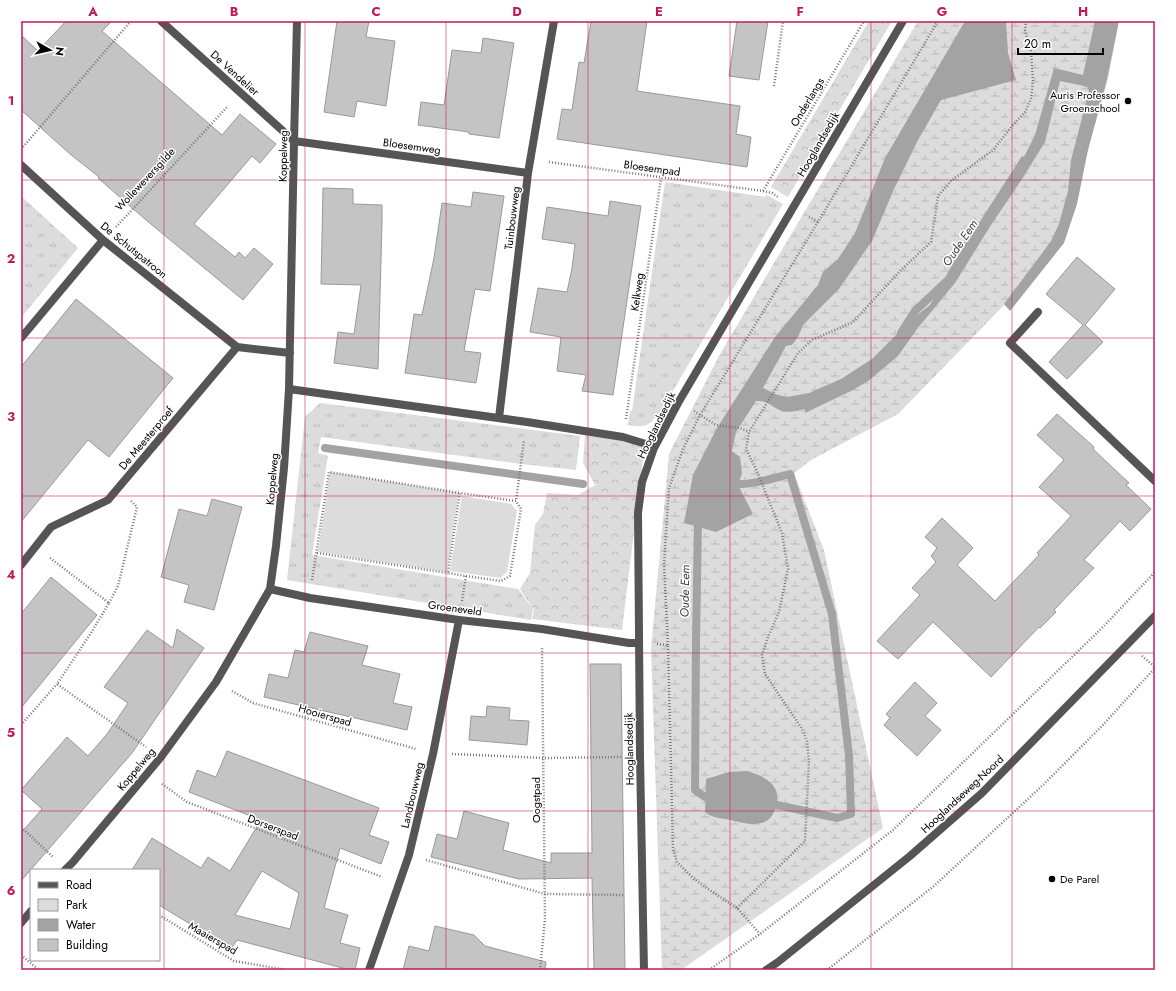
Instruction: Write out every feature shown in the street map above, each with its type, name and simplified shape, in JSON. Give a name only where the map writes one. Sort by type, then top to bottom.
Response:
[{"type":"street","name":"De Vendelier","points":[[160,21],[294,142]]},
{"type":"street","name":"Koppelweg","points":[[66,869],[162,757],[216,682],[270,589],[284,468],[289,388],[297,21]]},
{"type":"street","name":"Tuinbouwweg","points":[[499,418],[528,173],[554,21]]},
{"type":"street","name":"Hooglandsedijk","points":[[644,970],[638,643],[638,513],[642,482],[654,448],[678,403],[903,21]]},
{"type":"street","name":"Bloesemweg","points":[[294,142],[528,173]]},
{"type":"street","name":"De Schutspatroon","points":[[21,165],[103,240],[237,347]]},
{"type":"street","points":[[21,338],[103,240]]},
{"type":"street","points":[[1038,312],[1010,343],[1155,481]]},
{"type":"street","points":[[237,347],[290,353]]},
{"type":"street","name":"De Meesterproef","points":[[21,565],[52,527],[108,500],[237,347]]},
{"type":"street","points":[[289,388],[623,437],[654,448]]},
{"type":"street","name":"Groeneveld","points":[[270,589],[310,598],[459,620],[542,629],[629,643],[638,643]]},
{"type":"street","name":"Hooglandseweg-Noord","points":[[766,970],[910,856],[982,793],[1155,616]]},
{"type":"street","name":"Landbouwweg","points":[[369,970],[409,855],[433,754],[459,620]]},
{"type":"street","points":[[21,923],[30,912]]},
{"type":"path","points":[[21,149],[132,21]]},
{"type":"path","points":[[774,86],[783,21]]},
{"type":"path","name":"Onderlangs","points":[[763,191],[864,21]]},
{"type":"path","points":[[760,934],[737,908],[693,878],[677,862],[673,850],[668,645],[664,564],[669,488],[683,449],[700,415],[818,222],[938,21]]},
{"type":"path","points":[[737,908],[805,841],[809,761],[806,741],[801,727],[766,674],[762,655],[779,612],[788,569],[782,533],[756,469],[746,449],[749,432],[798,353],[812,340],[853,322],[902,269],[931,242],[938,196],[951,181],[993,150],[1024,112],[1031,99],[1033,81],[1031,51],[1025,31],[1026,21]]},
{"type":"path","name":"Wolleweversgilde","points":[[103,240],[240,93]]},
{"type":"path","name":"Bloesempad","points":[[530,159],[772,193]]},
{"type":"path","name":"Kelkweg","points":[[628,409],[661,178]]},
{"type":"path","points":[[812,218],[818,222]]},
{"type":"path","points":[[697,413],[716,425],[740,428],[749,432]]},
{"type":"path","points":[[317,553],[501,581],[510,576],[521,509],[516,501],[522,458]]},
{"type":"path","points":[[310,598],[329,472],[516,501]]},
{"type":"path","points":[[21,725],[57,684],[91,632],[118,586],[137,507],[118,489]]},
{"type":"path","points":[[448,573],[460,493]]},
{"type":"path","points":[[35,547],[109,603]]},
{"type":"path","points":[[709,970],[760,934],[893,830],[1102,628],[1155,572]]},
{"type":"path","points":[[459,620],[466,576]]},
{"type":"path","name":"Oogstpad","points":[[540,970],[545,919],[542,629]]},
{"type":"path","points":[[638,643],[668,645]]},
{"type":"path","points":[[826,970],[934,886],[1043,785],[1102,726],[1155,668]]},
{"type":"path","name":"Hooierspad","points":[[216,682],[253,703],[433,754],[544,758],[640,756]]},
{"type":"path","points":[[57,684],[162,757]]},
{"type":"path","name":"Dorserspad","points":[[148,773],[187,802],[399,883]]},
{"type":"path","points":[[21,827],[66,869]]},
{"type":"path","points":[[409,855],[545,894],[642,895]]},
{"type":"path","name":"Maaierspad","points":[[160,916],[234,961],[287,970]]},
{"type":"path","points":[[21,955],[39,970]]},
{"type":"green space","points":[[869,21],[892,21],[788,197],[771,187]]},
{"type":"green space","points":[[918,21],[1119,21],[1108,79],[1062,240],[1014,295],[898,414],[811,460],[794,473],[824,550],[883,828],[681,970],[662,970],[651,649],[669,454],[720,354]]},
{"type":"green space","points":[[665,182],[765,197],[767,195],[783,204],[658,416],[657,415],[651,422],[644,426],[628,425],[630,411],[632,411]]},
{"type":"green space","points":[[21,196],[78,248],[21,318]]},
{"type":"green space","points":[[320,403],[580,436],[576,470],[321,437],[318,453],[328,456],[312,555],[518,589],[533,609],[531,620],[287,580],[305,417]]},
{"type":"green space","points":[[585,435],[645,442],[622,630],[532,619],[534,610],[520,589],[530,573],[535,525],[543,514],[547,493],[578,495],[595,485],[583,463]]},
{"type":"green space","points":[[330,472],[459,493],[447,572],[318,552]]},
{"type":"green space","points":[[462,496],[511,504],[517,511],[507,572],[500,578],[450,571]]},
{"type":"water","points":[[965,21],[1006,21],[1008,53],[1016,80],[941,100],[918,140],[894,189],[872,241],[839,289],[803,325],[798,337],[792,345],[786,346],[763,388],[778,395],[787,397],[809,393],[841,379],[872,359],[911,320],[930,305],[952,265],[1022,156],[1024,157],[1035,135],[1054,68],[1083,75],[1095,21],[1119,21],[1107,79],[1088,150],[1077,204],[1064,243],[1010,311],[1004,304],[1051,241],[1059,224],[1068,191],[1071,160],[1089,91],[1087,87],[1060,81],[1045,142],[955,283],[917,329],[898,356],[868,381],[853,390],[805,413],[805,409],[794,412],[785,412],[767,403],[756,401],[736,432],[732,451],[740,457],[742,473],[738,485],[753,514],[716,532],[684,523],[693,475],[717,428],[775,337],[818,285],[823,272],[838,259],[855,233],[885,158]]},
{"type":"water","points":[[747,771],[768,780],[776,790],[777,804],[769,819],[765,822],[757,824],[749,824],[717,818],[705,812],[706,779],[729,772]]},
{"type":"building","points":[[66,21],[112,21],[102,31],[222,135],[240,114],[276,144],[260,163],[252,156],[194,224],[235,257],[239,252],[245,258],[254,248],[273,264],[243,300],[146,220],[98,178],[99,177],[70,154],[21,110],[21,35],[38,51]]},
{"type":"building","points":[[337,21],[369,21],[366,37],[395,41],[386,106],[357,101],[354,117],[324,112]]},
{"type":"building","points":[[591,21],[647,21],[637,91],[740,106],[736,134],[751,137],[747,167],[557,139],[562,109],[572,110],[579,62],[584,63]]},
{"type":"building","points":[[737,21],[768,21],[759,80],[729,76]]},
{"type":"building","points":[[483,38],[514,43],[499,138],[418,125],[421,102],[444,105],[452,50],[481,53]]},
{"type":"building","points":[[323,188],[353,189],[353,204],[382,205],[378,369],[334,363],[338,332],[354,334],[361,285],[321,284]]},
{"type":"building","points":[[473,192],[504,196],[490,291],[475,289],[464,351],[481,353],[476,383],[405,373],[414,314],[422,315],[434,258],[442,203],[471,207]]},
{"type":"building","points":[[610,201],[641,206],[613,395],[582,391],[586,375],[557,371],[561,337],[530,332],[538,288],[567,292],[572,268],[575,244],[542,239],[547,207],[608,216]]},
{"type":"building","points":[[1077,257],[1115,289],[1085,325],[1103,342],[1067,379],[1049,362],[1083,325],[1046,294]]},
{"type":"building","points":[[76,299],[173,378],[109,457],[88,440],[21,522],[21,367]]},
{"type":"building","points":[[1057,414],[1094,447],[1093,449],[1129,483],[1126,485],[1151,509],[1130,531],[1120,521],[1084,560],[1094,568],[1054,610],[1056,612],[1040,628],[1039,627],[991,677],[933,622],[898,659],[877,641],[920,595],[912,588],[936,562],[931,556],[937,548],[925,537],[942,518],[973,548],[957,565],[995,601],[1039,555],[1037,553],[1071,516],[1039,487],[1064,460],[1037,435]]},
{"type":"building","points":[[212,499],[242,507],[214,610],[184,602],[189,585],[161,577],[179,509],[207,516]]},
{"type":"building","points":[[51,577],[97,615],[21,708],[21,614]]},
{"type":"building","points":[[177,629],[204,648],[132,753],[21,881],[21,833],[42,809],[21,790],[67,737],[88,756],[107,734],[128,703],[104,687],[147,630],[173,648]]},
{"type":"building","points":[[310,632],[368,646],[362,665],[400,674],[393,703],[412,707],[407,730],[264,697],[269,674],[288,678],[295,650],[304,652]]},
{"type":"building","points":[[590,664],[621,664],[625,970],[594,970],[592,878],[519,879],[431,857],[437,834],[457,839],[464,811],[509,823],[503,850],[551,863],[551,853],[592,853]]},
{"type":"building","points":[[915,682],[937,703],[925,716],[941,730],[917,756],[884,725],[890,718],[886,714]]},
{"type":"building","points":[[487,706],[510,708],[509,720],[529,721],[527,745],[469,740],[471,716],[486,717]]},
{"type":"building","points":[[227,751],[379,808],[369,835],[389,842],[381,864],[340,848],[324,908],[348,915],[340,943],[360,948],[355,970],[350,970],[237,940],[231,949],[160,906],[160,869],[133,869],[152,838],[201,868],[208,857],[230,871],[261,820],[189,792],[197,770],[216,777]],"holes":[[[262,871],[299,893],[290,929],[235,915]]]},
{"type":"building","points":[[435,926],[474,935],[485,946],[546,962],[545,970],[403,970],[409,946],[429,951]]},
{"type":"waterway","name":"Oude Eem","points":[[901,333],[915,311],[947,281]]},
{"type":"waterway","points":[[325,448],[583,484]]},
{"type":"waterway","points":[[729,484],[752,483],[790,474],[832,614],[849,755],[851,814],[837,818],[777,805]]},
{"type":"waterway","name":"Oude Eem","points":[[698,517],[695,790],[705,797]]},
{"type":"place","name":"Auris Professor Groenschool","points":[[1128,101]]},
{"type":"place","name":"De Parel","points":[[1052,879]]}]
